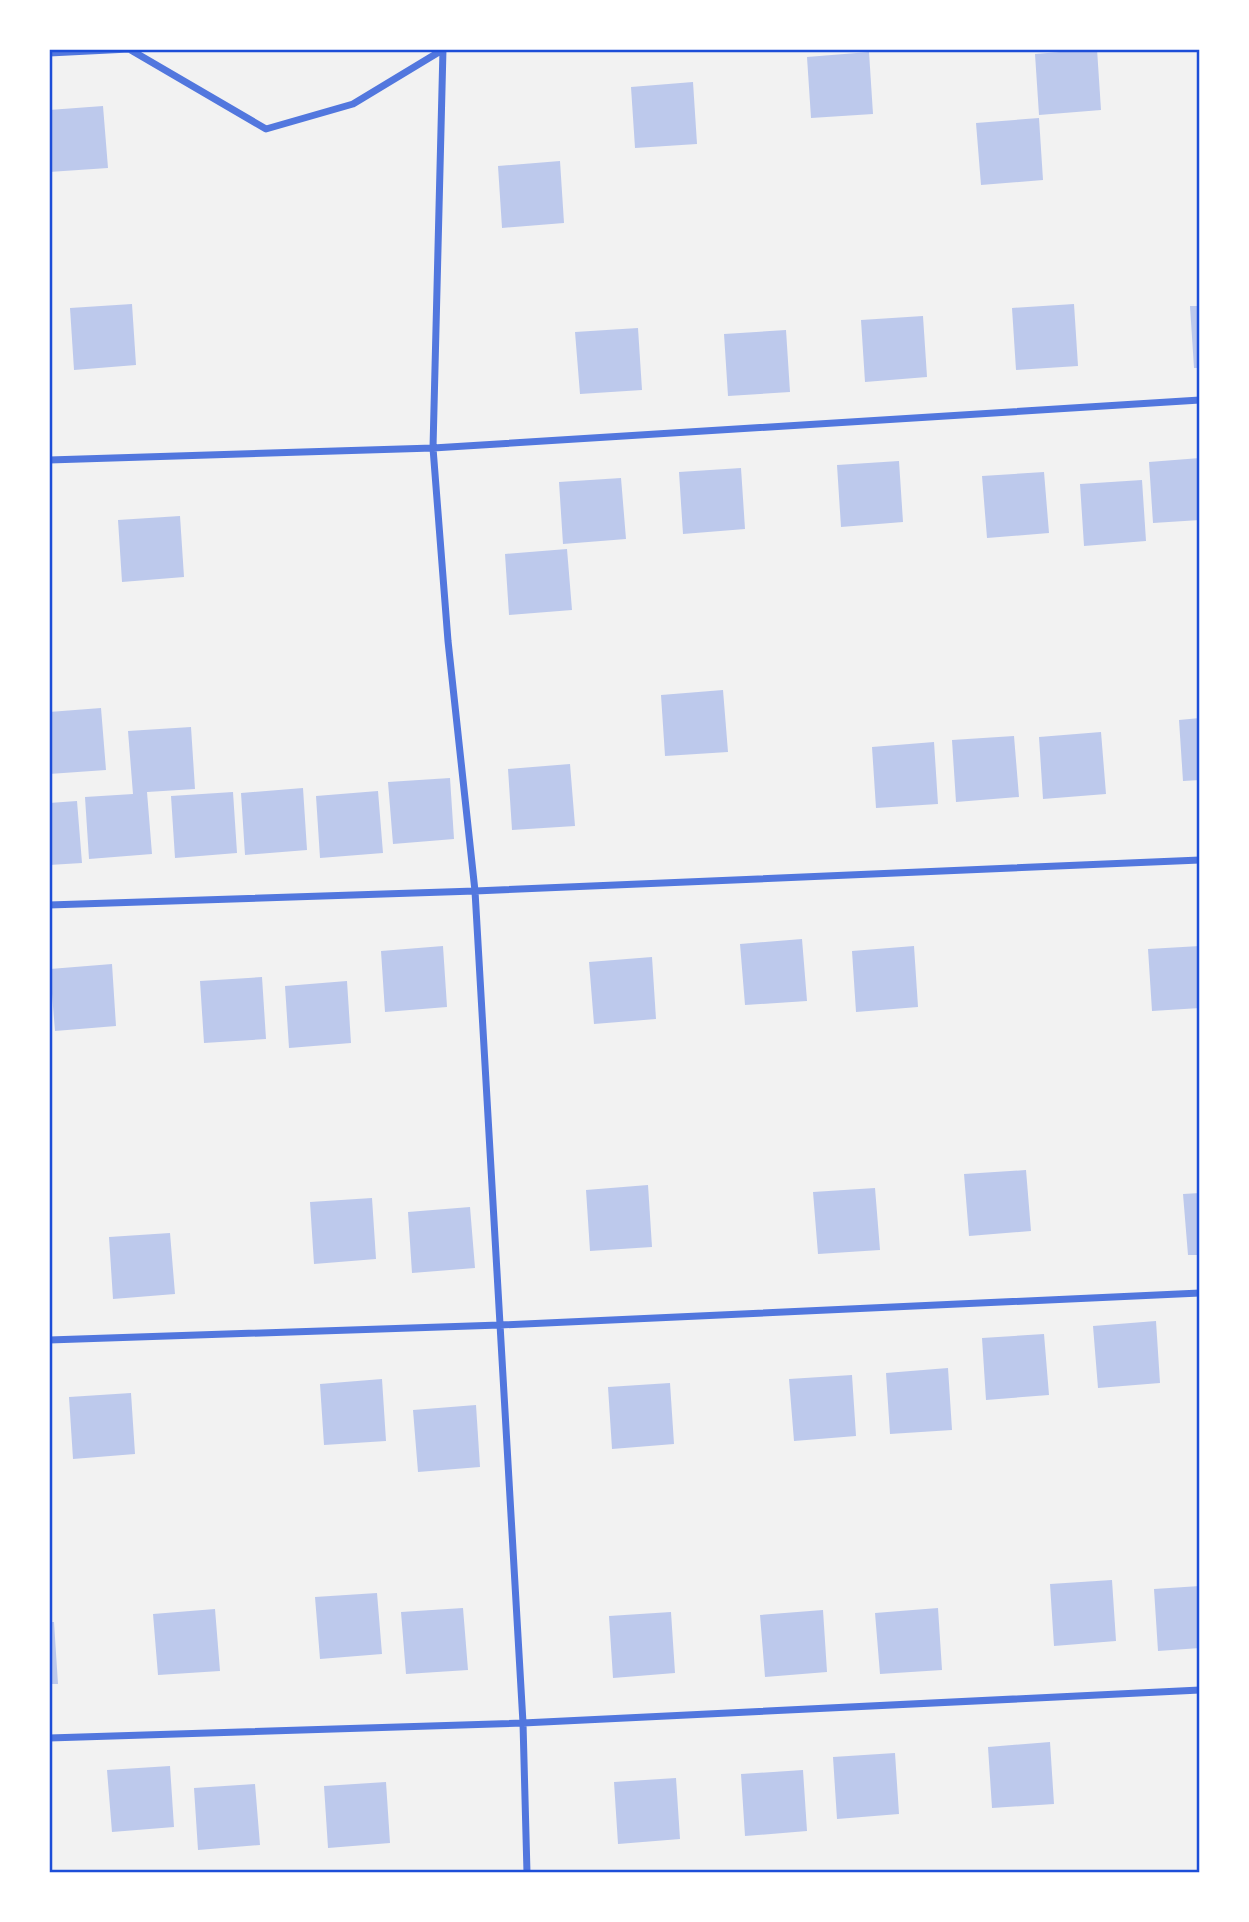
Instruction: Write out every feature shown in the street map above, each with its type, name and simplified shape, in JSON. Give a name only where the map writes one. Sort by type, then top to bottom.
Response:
[{"type":"street","points":[[49,53],[129,50],[266,129],[353,104],[443,49]]},
{"type":"street","points":[[443,49],[433,448],[448,641],[475,891],[523,1723],[527,1873]]},
{"type":"street","points":[[49,460],[433,448],[1200,400]]},
{"type":"street","points":[[49,905],[475,891],[1200,860]]},
{"type":"street","points":[[49,1340],[500,1325],[1200,1293]]},
{"type":"street","points":[[49,1738],[523,1723],[1200,1690]]},
{"type":"building","points":[[1097,49],[1101,110],[1039,115],[1035,54]]},
{"type":"building","points":[[869,52],[873,114],[811,118],[807,57]]},
{"type":"building","points":[[693,82],[697,144],[635,148],[631,87]]},
{"type":"building","points":[[103,106],[108,168],[49,172],[49,110]]},
{"type":"building","points":[[1039,118],[1043,180],[981,185],[976,123]]},
{"type":"building","points":[[560,161],[564,223],[502,228],[498,166]]},
{"type":"building","points":[[132,304],[136,365],[74,370],[70,308]]},
{"type":"building","points":[[1074,304],[1078,366],[1016,370],[1012,308]]},
{"type":"building","points":[[1190,306],[1200,306],[1200,368],[1194,368]]},
{"type":"building","points":[[923,316],[927,377],[865,382],[861,320]]},
{"type":"building","points":[[638,328],[642,390],[580,394],[575,332]]},
{"type":"building","points":[[786,330],[790,392],[728,396],[724,334]]},
{"type":"building","points":[[1200,458],[1200,520],[1153,523],[1149,462]]},
{"type":"building","points":[[899,461],[903,522],[841,527],[837,465]]},
{"type":"building","points":[[741,468],[745,529],[683,534],[679,472]]},
{"type":"building","points":[[1044,472],[1049,533],[987,538],[982,476]]},
{"type":"building","points":[[621,478],[626,539],[563,544],[559,482]]},
{"type":"building","points":[[1142,480],[1146,541],[1084,546],[1080,484]]},
{"type":"building","points":[[180,516],[184,577],[122,582],[118,520]]},
{"type":"building","points":[[567,549],[572,610],[509,615],[505,554]]},
{"type":"building","points":[[723,690],[728,752],[665,756],[661,695]]},
{"type":"building","points":[[101,708],[106,770],[49,774],[49,712]]},
{"type":"building","points":[[1200,718],[1200,780],[1183,781],[1179,720]]},
{"type":"building","points":[[191,727],[195,789],[147,792],[152,854],[89,859],[85,797],[133,794],[128,731]]},
{"type":"building","points":[[1101,732],[1106,794],[1043,799],[1039,737]]},
{"type":"building","points":[[1014,736],[1019,797],[956,802],[952,740]]},
{"type":"building","points":[[934,742],[938,804],[876,808],[872,747]]},
{"type":"building","points":[[570,764],[575,826],[512,830],[508,769]]},
{"type":"building","points":[[450,778],[454,839],[393,844],[388,782]]},
{"type":"building","points":[[303,788],[307,850],[245,855],[241,793]]},
{"type":"building","points":[[378,791],[383,853],[320,858],[316,796]]},
{"type":"building","points":[[233,792],[237,853],[175,858],[171,796]]},
{"type":"building","points":[[77,801],[82,863],[49,865],[49,803]]},
{"type":"building","points":[[802,939],[807,1001],[745,1005],[740,944]]},
{"type":"building","points":[[443,946],[447,1007],[385,1012],[381,951]]},
{"type":"building","points":[[914,946],[918,1007],[856,1012],[852,951]]},
{"type":"building","points":[[1200,946],[1200,1008],[1152,1011],[1148,949]]},
{"type":"building","points":[[652,957],[656,1019],[594,1024],[589,962]]},
{"type":"building","points":[[112,964],[116,1026],[55,1031],[50,969]]},
{"type":"building","points":[[262,977],[266,1039],[204,1043],[200,981]]},
{"type":"building","points":[[347,981],[351,1043],[289,1048],[285,986]]},
{"type":"building","points":[[1026,1170],[1031,1231],[969,1236],[964,1174]]},
{"type":"building","points":[[648,1185],[652,1247],[590,1251],[586,1190]]},
{"type":"building","points":[[875,1188],[880,1250],[818,1254],[813,1192]]},
{"type":"building","points":[[1200,1193],[1200,1255],[1188,1255],[1183,1194]]},
{"type":"building","points":[[372,1198],[376,1259],[314,1264],[310,1202]]},
{"type":"building","points":[[470,1207],[475,1268],[412,1273],[408,1212]]},
{"type":"building","points":[[170,1233],[175,1294],[113,1299],[109,1237]]},
{"type":"building","points":[[1156,1321],[1160,1383],[1098,1388],[1093,1326]]},
{"type":"building","points":[[1044,1334],[1049,1395],[986,1400],[982,1338]]},
{"type":"building","points":[[948,1368],[952,1430],[890,1434],[886,1373]]},
{"type":"building","points":[[852,1375],[856,1436],[794,1441],[789,1379]]},
{"type":"building","points":[[382,1379],[386,1441],[324,1445],[320,1384]]},
{"type":"building","points":[[670,1383],[674,1444],[612,1449],[608,1387]]},
{"type":"building","points":[[131,1393],[135,1454],[73,1459],[69,1397]]},
{"type":"building","points":[[476,1405],[480,1467],[418,1472],[413,1410]]},
{"type":"building","points":[[1112,1580],[1116,1641],[1054,1646],[1050,1584]]},
{"type":"building","points":[[1200,1586],[1200,1648],[1158,1651],[1154,1589]]},
{"type":"building","points":[[377,1593],[382,1654],[320,1659],[315,1597]]},
{"type":"building","points":[[463,1608],[468,1670],[406,1674],[401,1612]]},
{"type":"building","points":[[938,1608],[942,1670],[880,1674],[875,1613]]},
{"type":"building","points":[[215,1609],[220,1671],[158,1675],[153,1614]]},
{"type":"building","points":[[823,1610],[827,1672],[765,1677],[760,1615]]},
{"type":"building","points":[[671,1612],[675,1673],[613,1678],[609,1616]]},
{"type":"building","points":[[49,1622],[54,1622],[58,1684],[49,1684]]},
{"type":"building","points":[[1050,1742],[1054,1804],[992,1808],[988,1747]]},
{"type":"building","points":[[895,1753],[899,1814],[837,1819],[833,1757]]},
{"type":"building","points":[[170,1766],[174,1827],[112,1832],[107,1770]]},
{"type":"building","points":[[803,1770],[807,1831],[745,1836],[741,1774]]},
{"type":"building","points":[[676,1778],[680,1839],[618,1844],[614,1782]]},
{"type":"building","points":[[386,1782],[390,1843],[328,1848],[324,1786]]},
{"type":"building","points":[[255,1784],[260,1845],[198,1850],[194,1788]]}]
